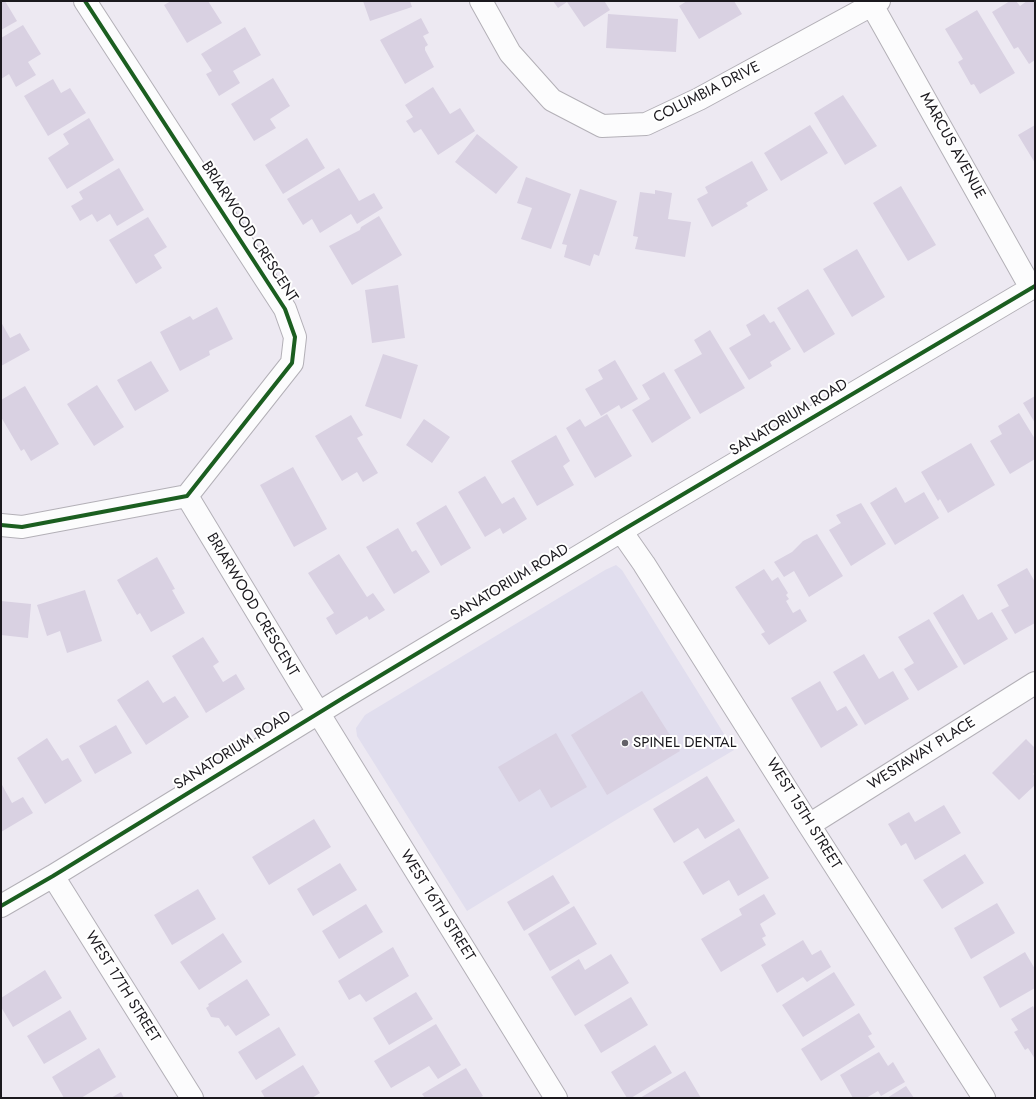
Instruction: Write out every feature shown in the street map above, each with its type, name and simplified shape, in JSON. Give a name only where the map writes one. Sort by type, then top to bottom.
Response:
[{"type":"street","name":"BRIARWOOD CRESCENT","points":[[85,1],[285,309],[295,337],[292,363],[187,496],[318,713]]},
{"type":"street","name":"COLUMBIA DRIVE","points":[[481,1],[510,53],[552,100],[602,126],[646,124],[699,99],[875,3]]},
{"type":"street","name":"MARCUS AVENUE","points":[[875,3],[1033,287]]},
{"type":"street","name":"SANATORIUM ROAD","points":[[1,906],[53,876],[318,713],[621,531],[1033,287]]},
{"type":"street","points":[[1,525],[22,527],[187,496]]},
{"type":"street","name":"WEST 15TH STREET","points":[[621,531],[644,564],[984,1098]]},
{"type":"street","name":"WESTAWAY PLACE","points":[[809,824],[1035,683]]},
{"type":"street","name":"WEST 16TH STREET","points":[[318,713],[556,1098]]},
{"type":"street","name":"WEST 17TH STREET","points":[[53,876],[192,1098]]},
{"type":"shaded area","points":[[616,565],[622,570],[734,750],[467,911],[357,736],[356,728],[365,715],[605,570]]},
{"type":"building","points":[[1,1],[5,1],[17,21],[1,30]]},
{"type":"building","points":[[171,1],[208,1],[222,23],[187,43],[164,5]]},
{"type":"building","points":[[363,1],[410,1],[412,7],[370,21]]},
{"type":"building","points":[[553,1],[606,1],[605,2],[610,10],[584,27],[567,2],[558,8]]},
{"type":"building","points":[[687,1],[734,1],[742,14],[699,39],[679,6]]},
{"type":"building","points":[[1010,1],[1016,1],[1020,6],[1027,1],[1035,1],[1035,60],[1029,64],[1018,47],[1014,49],[992,12]]},
{"type":"building","points":[[977,10],[1015,73],[980,94],[974,84],[971,85],[958,62],[963,59],[945,29]]},
{"type":"building","points":[[608,14],[678,19],[676,52],[606,48]]},
{"type":"building","points":[[421,18],[429,33],[423,36],[428,45],[425,47],[425,50],[434,67],[405,84],[380,40]]},
{"type":"building","points":[[23,25],[41,54],[28,62],[36,75],[16,87],[9,74],[1,79],[1,38]]},
{"type":"building","points":[[245,27],[261,55],[233,71],[240,83],[219,96],[206,74],[212,71],[201,54]]},
{"type":"building","points":[[273,78],[290,106],[270,119],[276,128],[254,141],[231,104]]},
{"type":"building","points":[[53,79],[61,93],[70,88],[86,113],[48,136],[24,96]]},
{"type":"building","points":[[433,87],[450,114],[460,108],[475,131],[438,155],[421,129],[414,133],[406,121],[413,117],[405,105]]},
{"type":"building","points":[[843,95],[877,146],[845,165],[814,113]]},
{"type":"building","points":[[89,118],[114,160],[67,189],[48,158],[69,144],[63,134]]},
{"type":"building","points":[[810,125],[828,153],[781,181],[764,153]]},
{"type":"building","points":[[1035,125],[1035,163],[1018,135]]},
{"type":"building","points":[[477,134],[518,167],[496,194],[455,162]]},
{"type":"building","points":[[307,138],[325,168],[283,194],[265,165]]},
{"type":"building","points":[[752,161],[768,190],[746,203],[748,206],[712,227],[697,199],[708,193],[705,187]]},
{"type":"building","points":[[119,168],[144,210],[117,226],[110,214],[97,222],[92,214],[80,221],[71,206],[83,199],[79,192]]},
{"type":"building","points":[[339,168],[359,201],[374,193],[383,208],[357,224],[351,214],[320,233],[312,219],[303,225],[287,199]]},
{"type":"building","points":[[526,177],[571,194],[551,249],[521,239],[532,208],[517,203]]},
{"type":"building","points":[[901,186],[936,245],[908,261],[873,203]]},
{"type":"building","points":[[580,189],[617,201],[599,256],[594,254],[590,266],[564,257],[567,245],[562,244]]},
{"type":"building","points":[[655,190],[672,193],[668,219],[691,222],[685,257],[635,249],[638,237],[633,236],[640,192],[655,194]]},
{"type":"building","points":[[379,216],[402,255],[352,285],[329,246],[360,230],[361,227]]},
{"type":"building","points":[[148,217],[167,247],[154,255],[162,268],[136,284],[109,240]]},
{"type":"building","points":[[857,249],[885,297],[852,317],[823,269]]},
{"type":"building","points":[[398,285],[405,338],[372,343],[365,290]]},
{"type":"building","points":[[808,289],[835,334],[804,353],[777,308]]},
{"type":"building","points":[[217,307],[233,339],[209,351],[210,355],[180,371],[160,332],[190,316],[193,320]]},
{"type":"building","points":[[764,314],[770,323],[774,321],[791,349],[770,362],[772,366],[749,380],[729,348],[751,335],[746,325]]},
{"type":"building","points":[[1,322],[10,338],[20,333],[30,350],[1,366]]},
{"type":"building","points":[[710,330],[745,388],[700,414],[674,370],[702,354],[694,340]]},
{"type":"building","points":[[383,354],[418,365],[401,419],[365,406]]},
{"type":"building","points":[[615,360],[638,399],[621,409],[619,405],[601,416],[585,389],[603,379],[598,370]]},
{"type":"building","points":[[151,361],[169,391],[135,411],[117,380]]},
{"type":"building","points":[[664,372],[691,418],[652,443],[632,410],[650,399],[642,385]]},
{"type":"building","points":[[97,385],[124,427],[94,446],[67,404]]},
{"type":"building","points":[[25,386],[59,444],[31,461],[24,449],[21,451],[1,417],[1,400]]},
{"type":"building","points":[[1035,396],[1035,423],[1023,403]]},
{"type":"building","points":[[1019,413],[1035,439],[1035,459],[1010,474],[990,441],[1002,434],[998,426]]},
{"type":"building","points":[[607,414],[632,456],[595,478],[566,428],[580,419],[585,427]]},
{"type":"building","points":[[351,415],[363,435],[357,438],[378,473],[363,482],[357,472],[342,481],[315,436]]},
{"type":"building","points":[[424,419],[450,437],[432,463],[406,445]]},
{"type":"building","points":[[556,435],[570,461],[563,466],[574,485],[537,506],[511,461]]},
{"type":"building","points":[[971,443],[995,485],[948,513],[940,499],[938,501],[921,472]]},
{"type":"building","points":[[293,467],[327,529],[294,547],[260,485]]},
{"type":"building","points":[[485,476],[502,504],[514,497],[527,519],[503,534],[500,528],[485,537],[458,492]]},
{"type":"building","points":[[896,487],[905,503],[924,492],[939,518],[895,545],[870,503]]},
{"type":"building","points":[[861,503],[886,544],[851,566],[829,530],[841,523],[836,515]]},
{"type":"building","points":[[446,505],[471,548],[441,566],[416,523]]},
{"type":"building","points":[[398,528],[412,552],[416,550],[430,572],[394,594],[366,547]]},
{"type":"building","points":[[817,534],[843,576],[809,597],[794,571],[784,577],[774,562],[792,552],[803,541]]},
{"type":"building","points":[[339,554],[367,597],[373,593],[385,610],[369,620],[367,616],[336,635],[326,618],[334,613],[308,573]]},
{"type":"building","points":[[157,557],[175,589],[172,590],[185,613],[151,632],[140,613],[137,615],[117,580]]},
{"type":"building","points":[[1027,568],[1035,582],[1035,623],[1015,634],[1001,610],[1009,606],[997,585]]},
{"type":"building","points":[[764,569],[772,581],[778,577],[788,593],[786,595],[789,599],[786,601],[793,613],[800,609],[807,621],[769,645],[761,634],[765,632],[735,587]]},
{"type":"building","points":[[85,590],[102,641],[67,653],[60,631],[47,636],[37,605]]},
{"type":"building","points":[[963,594],[978,620],[992,612],[1008,639],[964,665],[933,613]]},
{"type":"building","points":[[1,601],[31,604],[28,638],[1,635]]},
{"type":"building","points":[[929,619],[958,667],[918,691],[904,669],[914,663],[898,637]]},
{"type":"building","points":[[203,637],[219,662],[213,666],[223,682],[236,674],[245,689],[206,713],[172,656]]},
{"type":"building","points":[[864,654],[879,679],[893,671],[909,699],[865,725],[833,672]]},
{"type":"building","points":[[148,680],[163,703],[175,696],[189,717],[146,745],[117,700]]},
{"type":"building","points":[[820,681],[837,711],[846,706],[858,725],[821,748],[791,698]]},
{"type":"building","name":"SPINEL DENTAL","points":[[642,691],[680,751],[607,795],[571,735]]},
{"type":"building","points":[[116,725],[132,753],[95,774],[79,746]]},
{"type":"building","points":[[556,733],[587,787],[551,808],[540,789],[519,802],[498,767]]},
{"type":"building","points":[[47,738],[62,761],[68,758],[82,781],[45,804],[17,758]]},
{"type":"building","points":[[1026,739],[1035,748],[1035,772],[1033,774],[1035,776],[1035,785],[1019,800],[992,773]]},
{"type":"building","points":[[707,776],[735,821],[705,839],[698,828],[674,843],[653,809]]},
{"type":"building","points":[[1,783],[12,803],[23,797],[33,813],[1,832]]},
{"type":"building","points":[[944,805],[961,833],[915,860],[906,843],[901,846],[888,824],[909,812],[915,822]]},
{"type":"building","points":[[314,819],[331,847],[269,885],[252,857]]},
{"type":"building","points":[[739,828],[769,878],[738,896],[729,880],[703,895],[683,862]]},
{"type":"building","points":[[965,854],[984,883],[942,909],[923,880]]},
{"type":"building","points":[[340,863],[357,890],[313,916],[297,889]]},
{"type":"building","points":[[553,875],[570,903],[524,931],[507,902]]},
{"type":"building","points":[[198,889],[216,919],[172,945],[154,915]]},
{"type":"building","points":[[764,894],[776,914],[760,924],[766,936],[762,938],[766,945],[721,972],[701,939],[742,915],[739,909]]},
{"type":"building","points":[[997,903],[1015,933],[971,959],[954,928]]},
{"type":"building","points":[[366,904],[383,932],[339,959],[322,931]]},
{"type":"building","points":[[574,906],[597,944],[550,971],[528,934]]},
{"type":"building","points":[[223,933],[242,962],[199,990],[180,962]]},
{"type":"building","points":[[803,940],[812,955],[821,950],[831,967],[807,982],[803,977],[777,993],[761,965]]},
{"type":"building","points":[[393,947],[409,976],[366,1002],[360,994],[349,1000],[338,981]]},
{"type":"building","points":[[1025,952],[1035,969],[1035,988],[1000,1008],[983,977]]},
{"type":"building","points":[[611,954],[629,983],[575,1016],[551,977],[579,959],[585,970]]},
{"type":"building","points":[[45,970],[62,998],[13,1027],[1,1007],[1,998]]},
{"type":"building","points":[[834,972],[855,1005],[803,1037],[782,1005]]},
{"type":"building","points":[[247,979],[270,1015],[236,1036],[228,1025],[225,1027],[219,1018],[211,1017],[206,1008],[209,1006],[208,1004]]},
{"type":"building","points":[[416,992],[433,1019],[389,1045],[373,1018]]},
{"type":"building","points":[[631,997],[648,1025],[601,1053],[584,1025]]},
{"type":"building","points":[[1033,1006],[1034,1008],[1035,1007],[1035,1059],[1028,1048],[1025,1050],[1014,1032],[1018,1030],[1011,1019]]},
{"type":"building","points":[[70,1010],[87,1039],[44,1064],[27,1036]]},
{"type":"building","points":[[859,1013],[872,1034],[868,1036],[875,1047],[821,1081],[801,1049]]},
{"type":"building","points":[[436,1024],[461,1065],[438,1079],[429,1066],[391,1088],[374,1061]]},
{"type":"building","points":[[279,1027],[296,1055],[256,1080],[238,1052]]},
{"type":"building","points":[[655,1045],[672,1073],[631,1098],[627,1098],[611,1072]]},
{"type":"building","points":[[99,1048],[116,1077],[81,1098],[64,1098],[52,1077]]},
{"type":"building","points":[[879,1052],[888,1066],[893,1062],[905,1082],[881,1096],[878,1091],[866,1098],[853,1098],[840,1075]]},
{"type":"building","points":[[303,1065],[320,1093],[312,1098],[265,1098],[261,1091]]},
{"type":"building","points":[[466,1068],[483,1096],[479,1098],[425,1098],[422,1094]]},
{"type":"building","points":[[685,1071],[701,1098],[640,1098]]},
{"type":"building","points":[[906,1086],[914,1098],[887,1098]]},
{"type":"building","points":[[121,1092],[124,1098],[111,1098]]},
{"type":"cycle path","points":[[1,525],[22,527],[187,496],[292,363],[295,337],[285,309],[85,1]]},
{"type":"cycle path","points":[[1,906],[53,876],[343,698],[621,531],[1035,286]]},
{"type":"place","name":"SPINEL DENTAL","points":[[625,743]]}]
